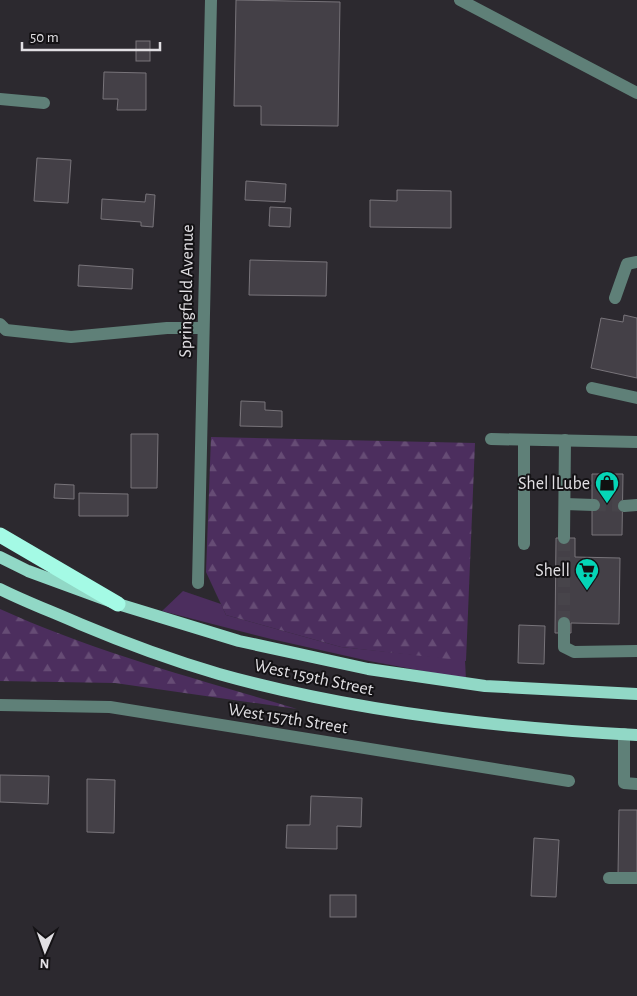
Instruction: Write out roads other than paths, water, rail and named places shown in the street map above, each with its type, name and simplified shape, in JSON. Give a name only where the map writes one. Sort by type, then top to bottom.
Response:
[{"type":"highway","points":[[0,535],[118,604]]},
{"type":"main road","name":"West 159th Street","points":[[0,557],[28,571],[118,604],[240,641],[368,669],[485,686],[637,694]]},
{"type":"main road","name":"West 159th Street","points":[[0,589],[123,642],[218,674],[306,695],[391,710],[502,726],[637,735]]},
{"type":"street","name":"Springfield Avenue","points":[[198,583],[210,0]]},
{"type":"street","points":[[460,0],[637,94]]},
{"type":"street","points":[[0,99],[44,103]]},
{"type":"street","points":[[615,298],[627,264],[637,262]]},
{"type":"street","points":[[0,324],[6,330],[70,337],[166,328],[203,328]]},
{"type":"street","points":[[592,388],[637,398]]},
{"type":"street","points":[[491,439],[637,442]]},
{"type":"street","points":[[524,440],[524,544]]},
{"type":"street","points":[[564,538],[565,440]]},
{"type":"street","points":[[565,504],[594,505]]},
{"type":"street","points":[[624,506],[637,505]]},
{"type":"street","points":[[564,623],[564,647],[574,652],[637,651]]},
{"type":"street","name":"West 157th Street","points":[[0,705],[110,707],[569,781]]},
{"type":"street","points":[[624,734],[624,783],[637,784]]},
{"type":"street","points":[[609,878],[637,878]]},
{"type":"tunnel","points":[[594,505],[624,506]]},
{"type":"tunnel","points":[[564,538],[564,623]]},
{"type":"place","name":"Shel lLube","points":[[607,504]]},
{"type":"place","name":"Shell","points":[[587,591]]}]
